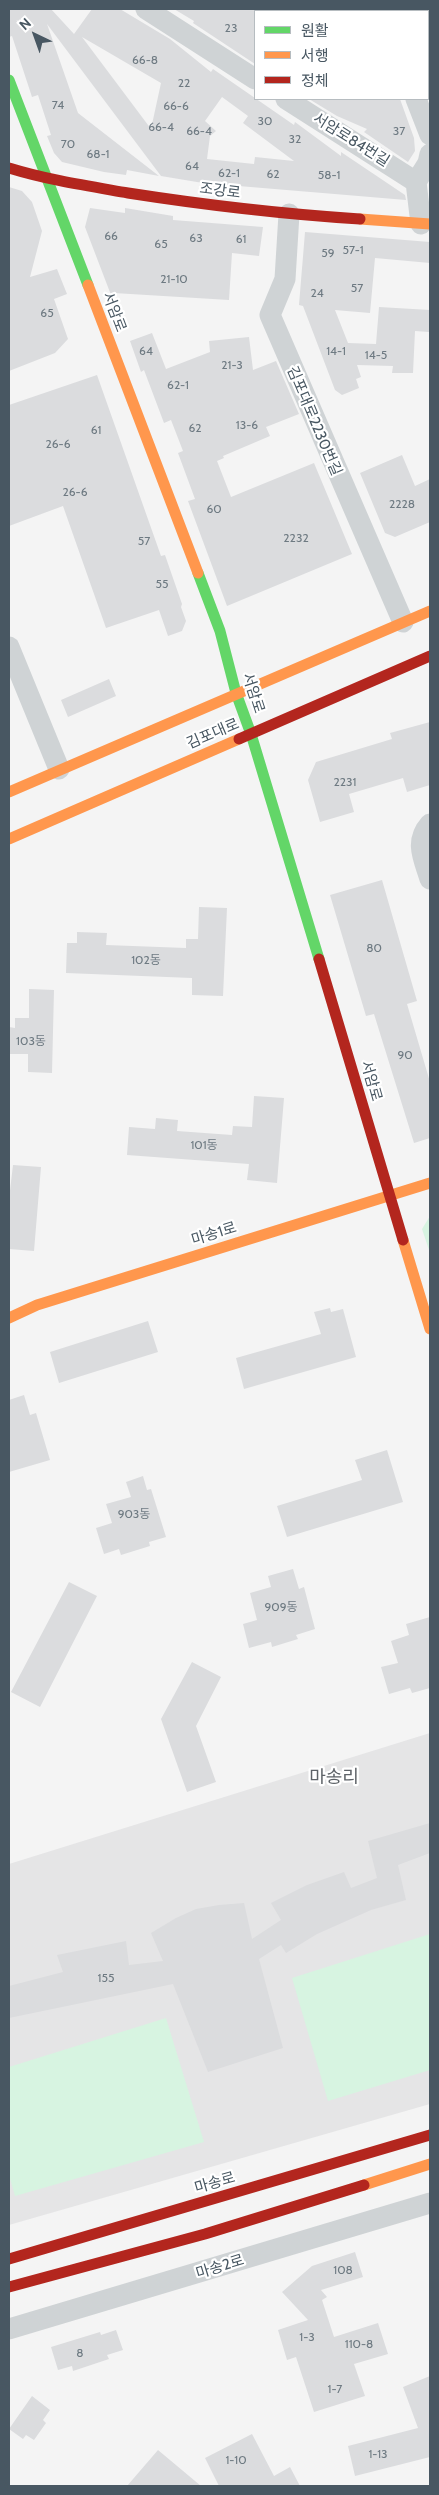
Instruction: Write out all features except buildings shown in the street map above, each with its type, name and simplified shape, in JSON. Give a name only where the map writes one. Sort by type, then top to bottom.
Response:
[{"type":"street","points":[[146,9],[254,79]]},
{"type":"street","name":"서암로","points":[[9,80],[216,622],[430,1329]]},
{"type":"street","name":"서암로84번길","points":[[288,100],[416,182]]},
{"type":"street","points":[[416,100],[430,135]]},
{"type":"street","points":[[426,224],[416,182],[428,163],[430,154]]},
{"type":"street","name":"조강로","points":[[9,168],[45,178],[186,202],[288,214],[426,224]]},
{"type":"street","name":"김포대로2230번길","points":[[288,214],[285,279],[270,315],[403,622]]},
{"type":"street","name":"김포대로","points":[[9,792],[430,610]]},
{"type":"street","points":[[9,647],[59,769]]},
{"type":"street","name":"김포대로","points":[[9,839],[430,656]]},
{"type":"street","points":[[430,824],[424,831],[420,842],[430,879]]},
{"type":"street","name":"마송1로","points":[[9,1318],[46,1302],[430,1183]]},
{"type":"street","name":"마송로","points":[[9,2260],[430,2135]]},
{"type":"street","points":[[9,2287],[205,2234],[430,2164]]},
{"type":"street","name":"마송2로","points":[[9,2329],[430,2203]]},
{"type":"shaded area","points":[[430,1733],[430,2104],[9,2225],[9,1864]]},
{"type":"green space","points":[[430,1216],[430,1253],[422,1229]]},
{"type":"green space","points":[[430,1934],[430,2070],[328,2101],[292,1978]]},
{"type":"green space","points":[[166,2018],[204,2142],[15,2196],[9,2175],[9,2067]]},
{"type":"traffic: fast","points":[[9,80],[88,285]]},
{"type":"traffic: fast","points":[[198,573],[220,631],[236,693],[251,734],[319,959]]},
{"type":"traffic: slow","points":[[360,219],[430,224]]},
{"type":"traffic: slow","points":[[88,285],[198,573]]},
{"type":"traffic: slow","points":[[9,792],[430,611]]},
{"type":"traffic: slow","points":[[9,839],[239,739]]},
{"type":"traffic: slow","points":[[9,1318],[37,1305],[430,1183]]},
{"type":"traffic: slow","points":[[403,1240],[430,1329]]},
{"type":"traffic: slow","points":[[364,2185],[430,2164]]},
{"type":"traffic: jam","points":[[9,168],[38,176],[128,193],[273,212],[360,219]]},
{"type":"traffic: jam","points":[[239,739],[430,656]]},
{"type":"traffic: jam","points":[[319,959],[403,1240]]},
{"type":"traffic: jam","points":[[9,2259],[430,2135]]},
{"type":"traffic: jam","points":[[9,2287],[205,2234],[364,2185]]},
{"type":"district","name":"마송리","points":[[334,1778]]}]
